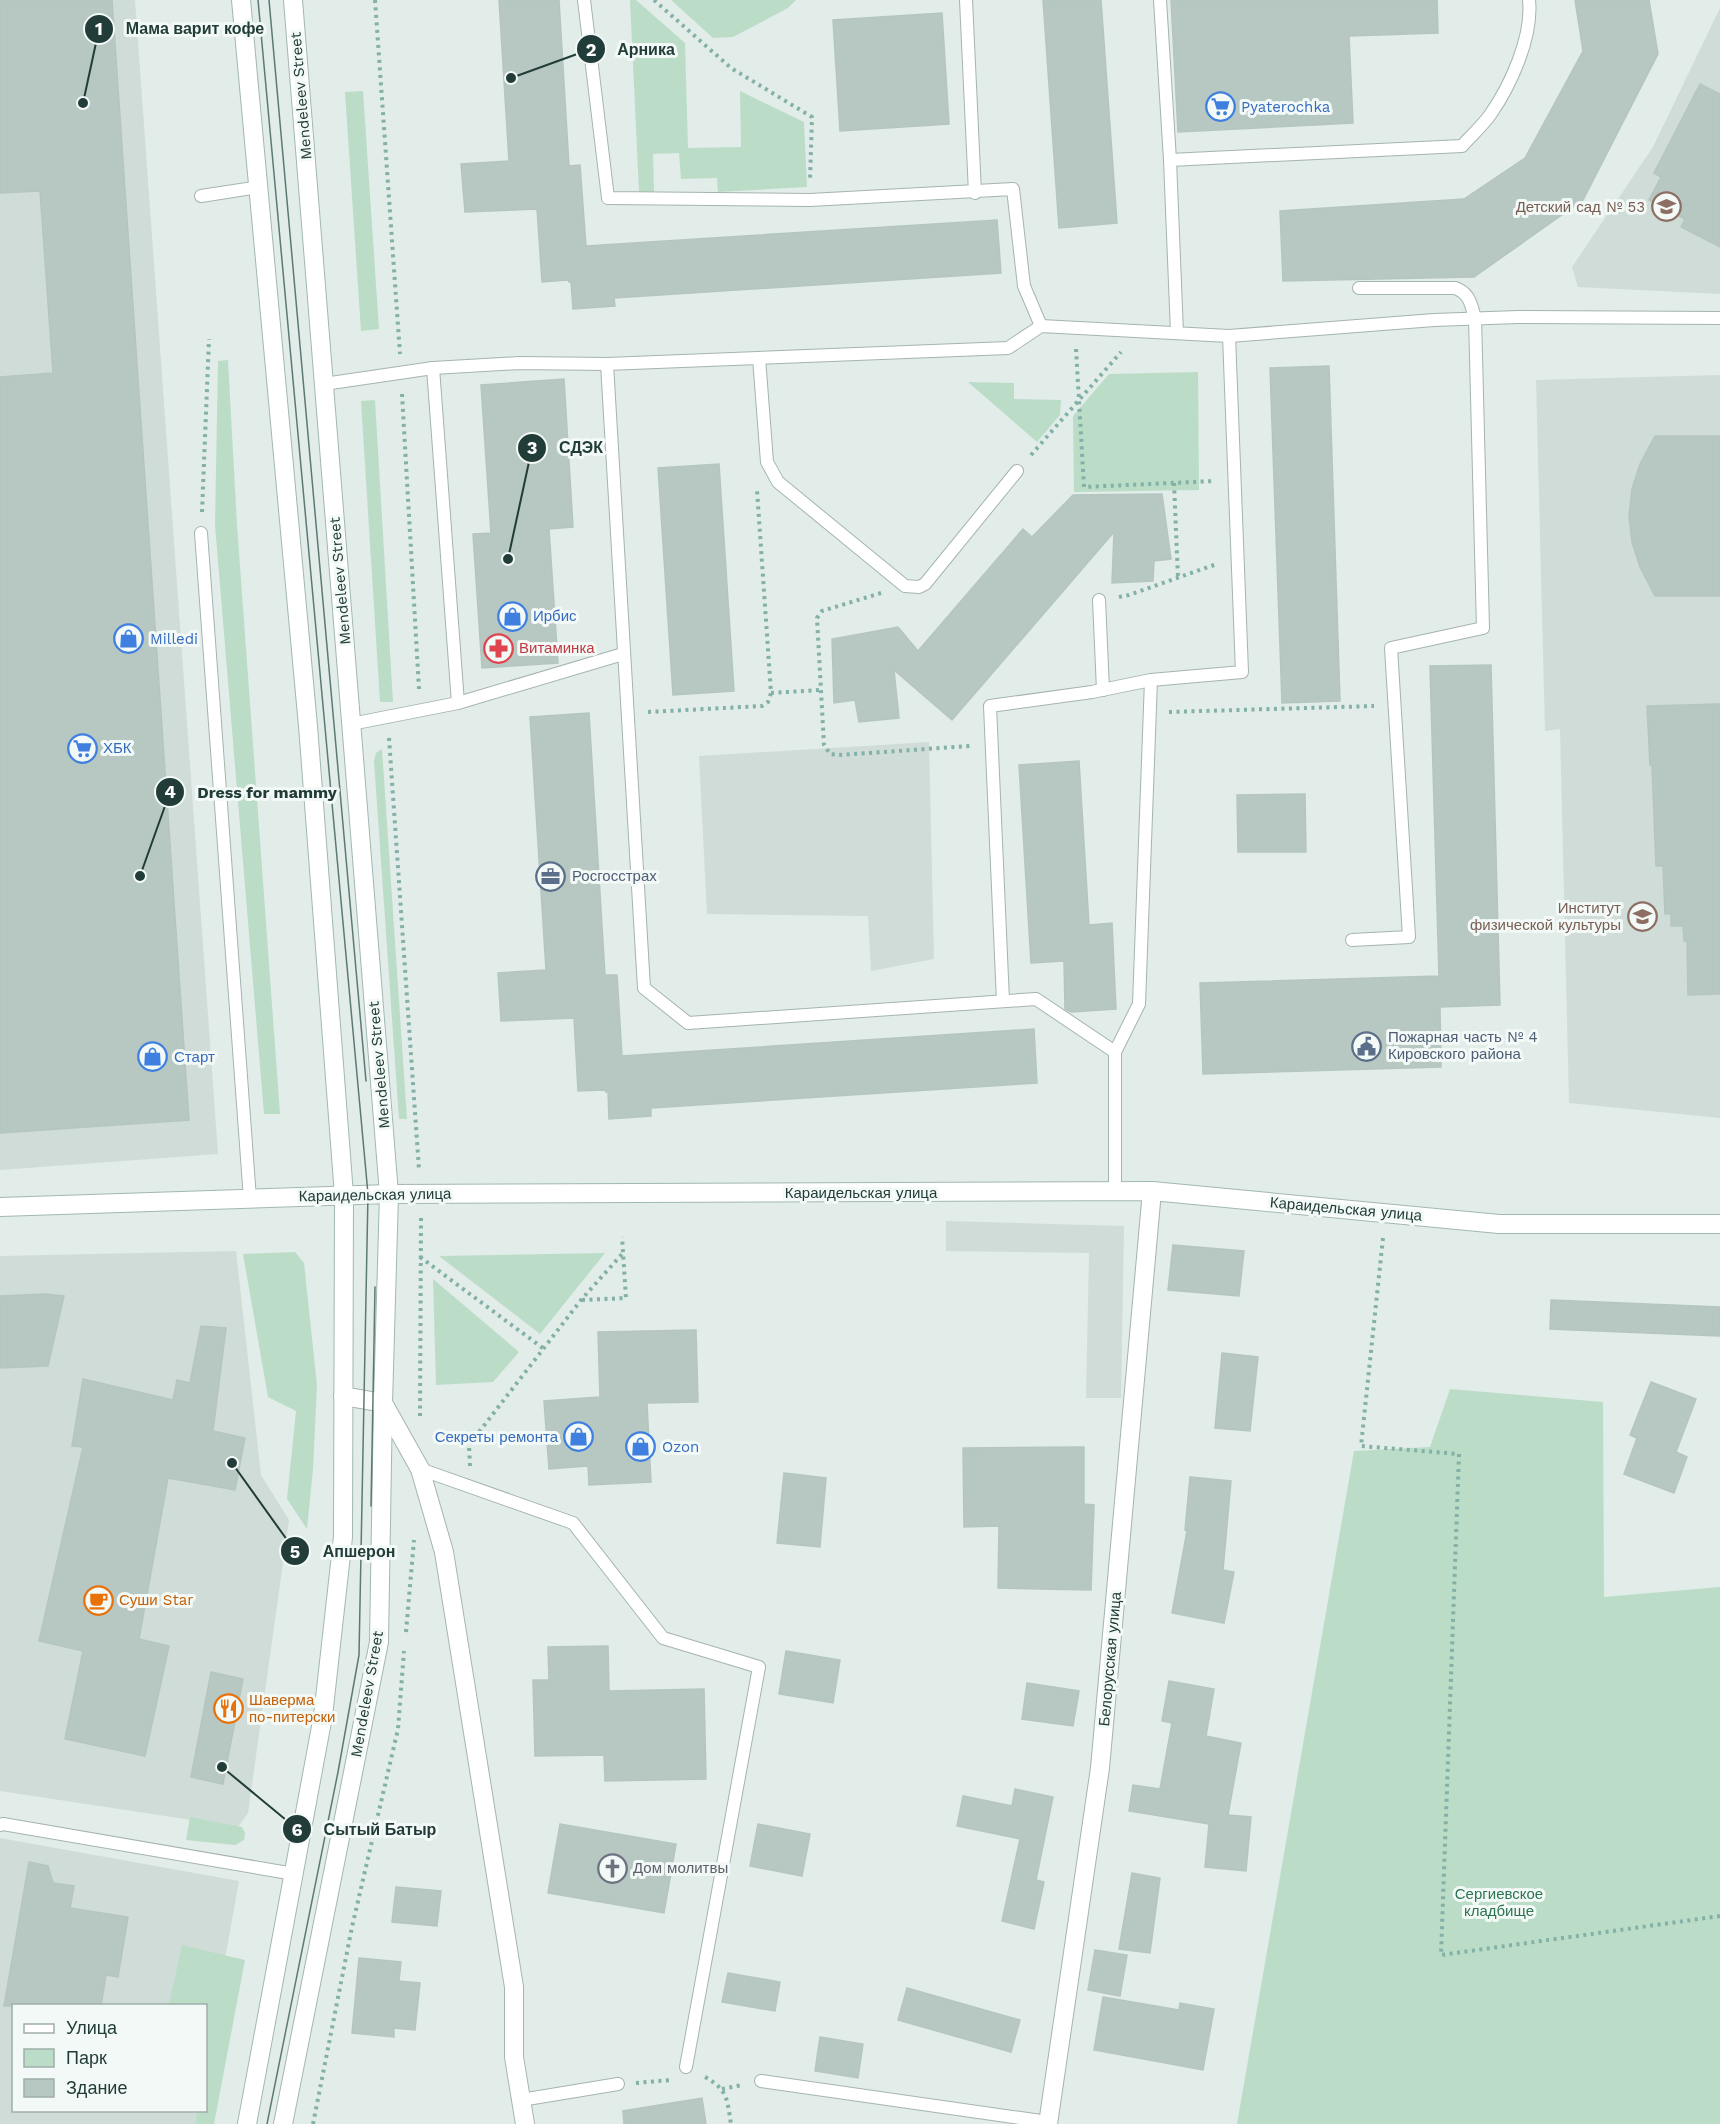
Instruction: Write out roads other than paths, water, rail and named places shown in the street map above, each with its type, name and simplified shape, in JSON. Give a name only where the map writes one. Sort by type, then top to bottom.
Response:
[{"type":"main road","points":[[242,0],[308,726],[344,1195],[343,1537],[323,1716],[247,2124]]},
{"type":"main road","name":"Mendeleev Street","points":[[283,2124],[380,1642],[383,1403],[389,1194],[293,0]]},
{"type":"main road","name":"Караидельская улица","points":[[0,1207],[389,1194],[1152,1191],[1499,1224],[1720,1224]]},
{"type":"main road","name":"Белорусская улица","points":[[1048,2123],[1100,1768],[1152,1191]]},
{"type":"main road","points":[[343,1396],[383,1403],[420,1470],[444,1552],[514,1987],[513,2044],[525,2124]]},
{"type":"lane","points":[[584,0],[608,198],[810,200],[1013,189],[1024,286],[1041,326]]},
{"type":"lane","points":[[966,0],[975,192]]},
{"type":"lane","points":[[1160,0],[1170,160],[1177,333]]},
{"type":"lane","points":[[1170,160],[1462,146],[1490,115],[1516,70],[1531,16],[1529,0]]},
{"type":"lane","points":[[201,196],[259,187]]},
{"type":"lane","points":[[1352,940],[1409,937],[1391,648],[1484,628],[1475,318],[1469,297],[1463,291],[1455,288],[1359,288]]},
{"type":"lane","points":[[324,384],[433,368],[519,363],[608,364],[1008,348],[1041,326],[1229,336],[1475,318],[1720,318]]},
{"type":"lane","points":[[1004,1001],[990,706],[1103,690],[1151,680],[1242,672],[1229,336]]},
{"type":"lane","points":[[759,358],[767,462],[778,482],[905,585],[925,584],[1017,471]]},
{"type":"lane","points":[[608,364],[644,988],[688,1023],[1036,999],[1115,1052]]},
{"type":"lane","points":[[433,368],[458,703]]},
{"type":"lane","points":[[201,534],[250,1198]]},
{"type":"lane","points":[[1099,600],[1103,690]]},
{"type":"lane","points":[[351,724],[458,703],[623,654]]},
{"type":"lane","points":[[1115,1192],[1115,1052],[1139,1004],[1151,680]]},
{"type":"lane","points":[[420,1470],[573,1523],[663,1638],[759,1667],[686,2067]]},
{"type":"lane","points":[[0,1825],[294,1874]]},
{"type":"lane","points":[[761,2081],[1048,2123]]},
{"type":"lane","points":[[521,2100],[618,2084]]},
{"type":"tram line","points":[[258,0],[368,1194],[359,1655],[338,1772],[267,2124]]},
{"type":"tram line","points":[[269,0],[366,1081]]},
{"type":"tram line","points":[[371,1506],[375,1287]]},
{"type":"place","name":"Арника","points":[[511,78]]},
{"type":"place","name":"Мама варит кофе","points":[[83,103]]},
{"type":"place","name":"Pyaterochka","points":[[1220,107]]},
{"type":"place","name":"Детский сад № 53","points":[[1666,207]]},
{"type":"place","name":"СДЭК","points":[[508,559]]},
{"type":"place","name":"Ирбис","points":[[512,616]]},
{"type":"place","name":"Milledi","points":[[129,639]]},
{"type":"place","name":"Витаминка","points":[[498,648]]},
{"type":"place","name":"ХБК","points":[[82,748]]},
{"type":"place","name":"Dress for mammy","points":[[140,876]]},
{"type":"place","name":"Росгосстрах","points":[[551,876]]},
{"type":"place","name":"Институт физической культуры","points":[[1642,917]]},
{"type":"place","name":"Пожарная часть № 4 Кировского района","points":[[1367,1046]]},
{"type":"place","name":"Старт","points":[[153,1057]]},
{"type":"place","name":"Секреты ремонта","points":[[579,1437]]},
{"type":"place","name":"Ozon","points":[[641,1447]]},
{"type":"place","name":"Апшерон","points":[[232,1463]]},
{"type":"place","name":"Суши Star","points":[[98,1600]]},
{"type":"place","name":"Шаверма по-питерски","points":[[228,1709]]},
{"type":"place","name":"Сытый Батыр","points":[[222,1767]]},
{"type":"place","name":"Дом молитвы","points":[[612,1868]]},
{"type":"park label","name":"Сергиевское кладбище","points":[[1499,1902]]}]
